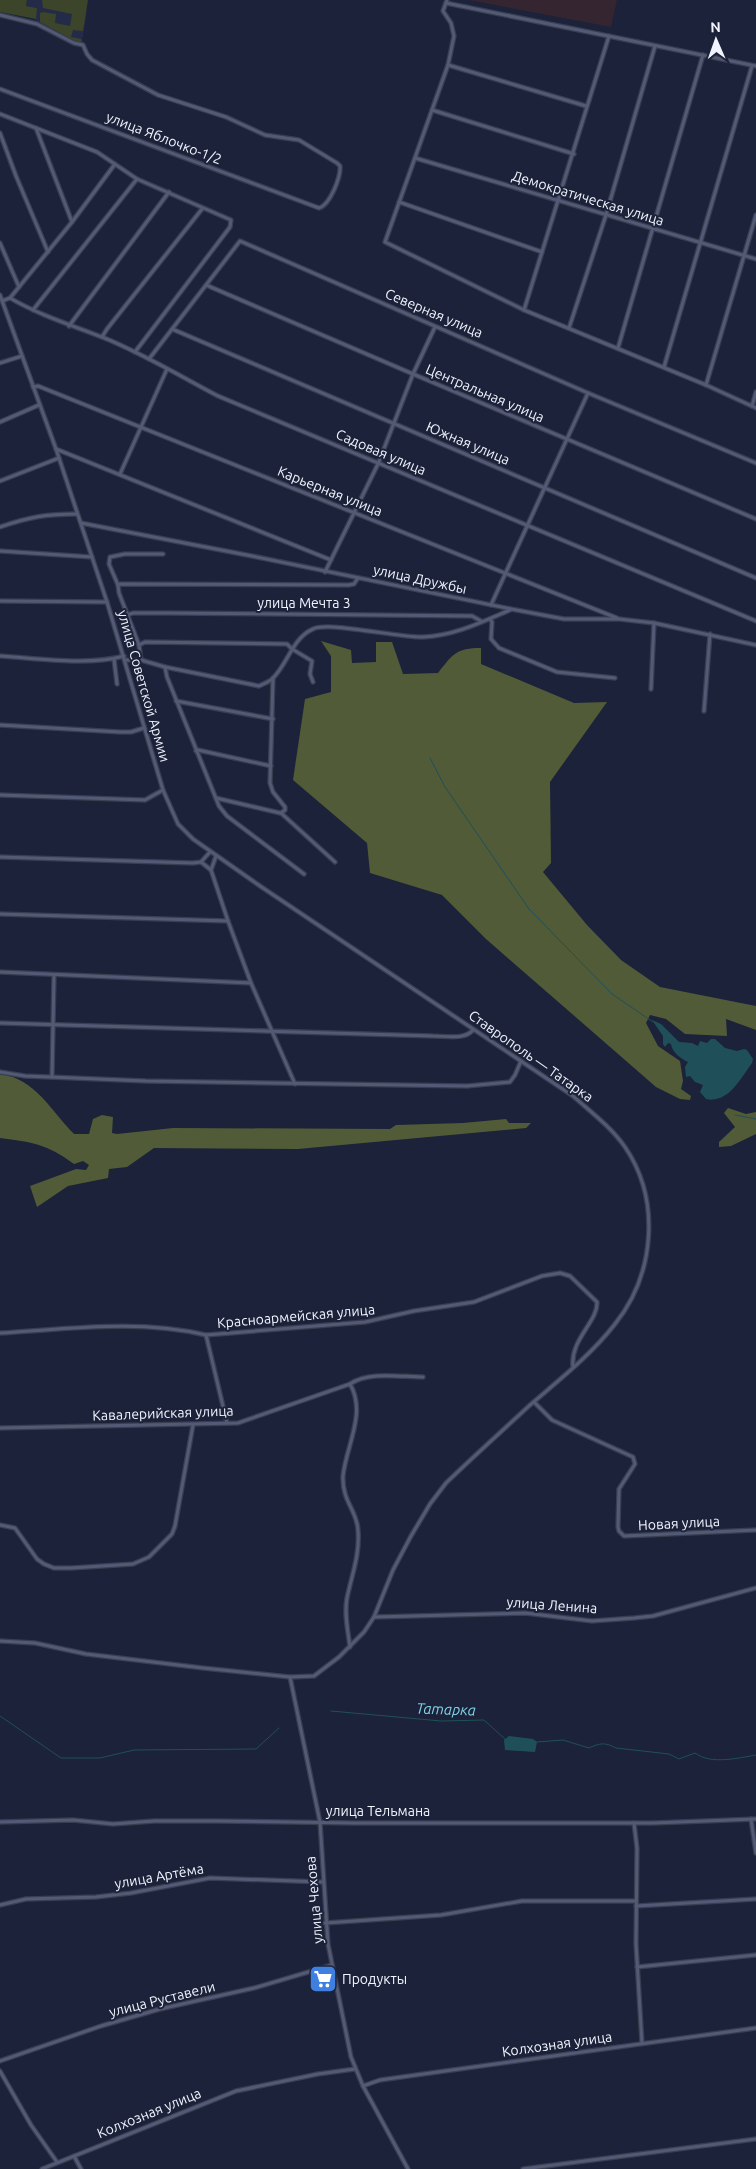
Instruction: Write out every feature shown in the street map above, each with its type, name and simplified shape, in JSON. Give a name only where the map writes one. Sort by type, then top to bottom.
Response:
[{"type":"street","points":[[664,367],[754,66],[447,1],[443,11],[451,23],[454,36],[448,65],[385,242],[524,310],[569,328],[664,367],[706,384],[754,407],[756,392]]},
{"type":"street","name":"улица Яблочко-1/2","points":[[0,15],[38,24],[74,43],[84,45],[87,54],[92,60],[158,95],[226,118],[265,136],[299,140],[337,162],[340,166],[340,175],[326,203],[319,208],[0,89]]},
{"type":"street","points":[[524,310],[574,154],[586,106],[609,36]]},
{"type":"street","points":[[569,328],[606,215],[655,46]]},
{"type":"street","points":[[618,348],[703,55]]},
{"type":"street","points":[[448,65],[586,106]]},
{"type":"street","points":[[432,110],[574,154]]},
{"type":"street","points":[[0,114],[98,152],[137,179],[169,192],[202,209],[231,220],[232,224],[134,352]]},
{"type":"street","points":[[36,128],[72,222]]},
{"type":"street","points":[[0,133],[48,252]]},
{"type":"street","name":"Демократическая улица","points":[[414,158],[756,259]]},
{"type":"street","points":[[1,298],[10,298],[72,222],[115,164]]},
{"type":"street","points":[[33,310],[137,179]]},
{"type":"street","points":[[69,326],[169,192]]},
{"type":"street","points":[[399,202],[542,252]]},
{"type":"street","points":[[102,337],[202,209]]},
{"type":"street","points":[[706,384],[756,215]]},
{"type":"street","name":"Северная улица","points":[[149,359],[240,241],[588,393],[756,463]]},
{"type":"street","points":[[0,243],[19,287]]},
{"type":"street","name":"Центральная улица","points":[[206,285],[568,440],[756,518]]},
{"type":"street","name":"улица Советской Армии","points":[[1,298],[56,449],[125,658],[163,790],[178,824],[210,852],[401,981]]},
{"type":"street","name":"Садовая улица","points":[[10,298],[69,326],[102,337],[149,359],[218,396],[756,621]]},
{"type":"street","points":[[325,572],[378,464],[413,374],[435,327]]},
{"type":"street","name":"Южная улица","points":[[172,329],[756,578]]},
{"type":"street","points":[[0,363],[22,356]]},
{"type":"street","points":[[120,474],[167,369]]},
{"type":"street","name":"Карьерная улица","points":[[33,387],[38,386],[506,572],[619,619]]},
{"type":"street","points":[[491,605],[588,393]]},
{"type":"street","points":[[0,422],[40,405]]},
{"type":"street","points":[[56,449],[331,560]]},
{"type":"street","points":[[0,481],[59,458]]},
{"type":"street","points":[[0,527],[24,518],[48,514],[77,514]]},
{"type":"street","name":"улица Дружбы","points":[[80,523],[511,610],[582,620],[619,619],[654,623],[756,645]]},
{"type":"street","points":[[0,551],[92,556]]},
{"type":"street","points":[[141,660],[139,645],[109,564],[110,557],[125,554],[163,554]]},
{"type":"street","points":[[118,586],[124,583],[349,585],[354,584],[358,578]]},
{"type":"street","points":[[0,601],[107,602]]},
{"type":"street","points":[[0,656],[66,660],[125,658],[259,686],[273,678],[292,649],[313,629],[328,626],[421,637],[452,633],[511,610]]},
{"type":"street","name":"улица Мечта 3","points":[[127,615],[142,612],[472,616],[480,621]]},
{"type":"street","points":[[490,619],[492,622],[492,641],[499,648],[558,672],[615,678]]},
{"type":"street","points":[[651,690],[654,623]]},
{"type":"street","points":[[704,711],[710,634]]},
{"type":"street","points":[[139,645],[145,642],[287,644],[292,649],[312,660],[310,674],[314,682]]},
{"type":"street","points":[[114,659],[117,684]]},
{"type":"street","points":[[165,667],[176,701],[215,798],[227,816],[304,874]]},
{"type":"street","points":[[273,678],[271,789],[285,807],[285,810],[280,813]]},
{"type":"street","points":[[176,701],[273,719]]},
{"type":"street","points":[[0,725],[126,732],[144,728]]},
{"type":"street","points":[[196,751],[218,753],[271,766]]},
{"type":"street","points":[[0,796],[145,800],[163,790]]},
{"type":"street","points":[[215,798],[280,813],[335,862]]},
{"type":"street","points":[[0,857],[193,864],[201,862],[210,852]]},
{"type":"street","points":[[211,870],[216,856]]},
{"type":"street","points":[[201,862],[211,870],[251,983],[295,1084]]},
{"type":"street","points":[[0,914],[228,921]]},
{"type":"street","points":[[0,972],[251,983]]},
{"type":"street","points":[[52,1078],[54,975]]},
{"type":"street","name":"Ставрополь — Татарка","points":[[290,1677],[314,1676],[350,1647],[364,1632],[374,1617],[404,1549],[430,1504],[446,1483],[573,1367],[617,1322],[634,1294],[648,1248],[650,1226],[648,1201],[642,1179],[624,1147],[604,1122],[573,1096],[401,981]]},
{"type":"street","points":[[0,1023],[462,1036],[469,1035],[472,1030]]},
{"type":"street","points":[[0,1072],[52,1078],[467,1086],[510,1082],[515,1076],[521,1061]]},
{"type":"street","name":"Красноармейская улица","points":[[0,1333],[130,1326],[206,1335],[364,1322],[414,1310],[474,1302],[542,1276],[564,1274],[596,1302],[596,1310],[576,1344],[572,1359],[573,1367]]},
{"type":"street","points":[[206,1335],[227,1423]]},
{"type":"street","name":"Кавалерийская улица","points":[[0,1428],[227,1423],[249,1420],[362,1378],[377,1376],[423,1377]]},
{"type":"street","points":[[350,1384],[355,1399],[355,1423],[347,1454],[343,1484],[347,1503],[356,1517],[358,1529],[358,1549],[346,1613],[350,1647]]},
{"type":"street","name":"Новая улица","points":[[534,1402],[552,1420],[633,1457],[635,1464],[619,1489],[618,1527],[624,1536],[756,1530]]},
{"type":"street","points":[[0,1525],[15,1528],[37,1559],[54,1568],[127,1565],[149,1557],[172,1534],[175,1526],[193,1425]]},
{"type":"street","name":"улица Ленина","points":[[374,1617],[525,1613],[592,1621],[634,1618],[653,1616],[756,1588]]},
{"type":"street","points":[[0,1641],[35,1643],[86,1654],[290,1677]]},
{"type":"street","name":"улица Чехова","points":[[290,1677],[320,1822],[325,1923],[332,1965],[355,2069],[408,2169]]},
{"type":"street","points":[[751,1819],[756,1853]]},
{"type":"street","name":"улица Тельмана","points":[[0,1822],[73,1820],[113,1824],[154,1821],[634,1823],[756,1819]]},
{"type":"street","points":[[634,1823],[637,1848],[637,1967],[642,2043]]},
{"type":"street","name":"улица Артёма","points":[[0,1905],[26,1899],[96,1898],[210,1878],[322,1882]]},
{"type":"street","points":[[636,1906],[756,1899]]},
{"type":"street","points":[[325,1923],[441,1915],[522,1901],[636,1901]]},
{"type":"street","points":[[637,1967],[756,1955]]},
{"type":"street","name":"улица Руставели","points":[[0,2061],[101,2026],[160,2009],[254,1988],[332,1965]]},
{"type":"street","name":"Колхозная улица","points":[[363,2086],[380,2080],[756,2028]]},
{"type":"street","name":"Колхозная улица","points":[[42,2169],[236,2091],[284,2080],[355,2069]]},
{"type":"street","points":[[0,2071],[31,2125],[57,2162]]},
{"type":"street","points":[[522,2169],[756,2139]]},
{"type":"street","points":[[74,2156],[81,2169]]},
{"type":"shaded area","points":[[0,0],[27,0],[26,6],[37,8],[36,19],[0,12]]},
{"type":"shaded area","points":[[27,0],[44,0],[87,11],[82,42],[79,43],[35,20],[37,8],[26,6]]},
{"type":"shaded area","points":[[42,0],[88,0],[83,31],[73,30],[71,37],[81,39],[82,42],[79,43],[40,22],[40,13],[43,12],[56,14],[55,23],[70,26],[72,14],[43,8]]},
{"type":"shaded area","points":[[469,0],[617,0],[611,27]]},
{"type":"shaded area","points":[[321,641],[351,650],[352,663],[376,662],[376,642],[392,642],[403,674],[438,673],[456,653],[466,649],[481,648],[481,664],[574,703],[607,702],[550,782],[551,863],[543,872],[587,925],[621,960],[660,987],[756,1006],[756,1030],[726,1019],[727,1036],[685,1034],[666,1019],[650,1015],[646,1023],[658,1046],[680,1061],[683,1081],[681,1089],[691,1096],[690,1100],[680,1099],[656,1087],[486,939],[442,895],[370,873],[367,843],[293,780],[305,699],[331,692],[331,656]]},
{"type":"shaded area","points":[[652,1020],[661,1024],[679,1042],[692,1043],[698,1046],[700,1041],[707,1043],[711,1039],[715,1039],[725,1048],[737,1051],[747,1050],[753,1059],[752,1063],[727,1094],[714,1100],[706,1099],[700,1092],[703,1085],[695,1082],[690,1076],[686,1077],[685,1067],[688,1062],[677,1055],[671,1044],[668,1043],[665,1047],[663,1036]]},
{"type":"shaded area","points":[[0,1074],[23,1082],[33,1089],[74,1134],[89,1134],[93,1119],[102,1115],[113,1117],[112,1133],[117,1134],[173,1128],[390,1129],[396,1125],[463,1123],[506,1119],[509,1123],[531,1123],[526,1128],[298,1149],[154,1148],[127,1167],[109,1169],[108,1178],[68,1186],[37,1207],[30,1186],[76,1169],[86,1170],[89,1165],[83,1161],[74,1164],[56,1152],[39,1145],[0,1138]]},
{"type":"shaded area","points":[[728,1108],[746,1114],[756,1112],[756,1134],[731,1146],[719,1147],[719,1142],[735,1127],[724,1113]]},
{"type":"shaded area","points":[[509,1736],[533,1739],[537,1742],[535,1752],[505,1750],[504,1740]]},
{"type":"waterway","points":[[430,758],[445,787],[529,909],[612,994],[653,1022]]},
{"type":"waterway","points":[[735,1115],[756,1119]]},
{"type":"waterway","name":"Татарка","points":[[331,1711],[441,1721],[484,1720],[506,1740]]},
{"type":"waterway","name":"Татарка","points":[[0,1716],[61,1758],[100,1758],[134,1750],[256,1749],[279,1728]]},
{"type":"waterway","name":"Татарка","points":[[537,1742],[563,1740],[589,1748],[599,1744],[606,1744],[616,1748],[669,1754],[679,1759],[695,1753],[701,1757],[717,1760],[756,1755]]},
{"type":"place","name":"Продукты","points":[[323,1979]]}]
